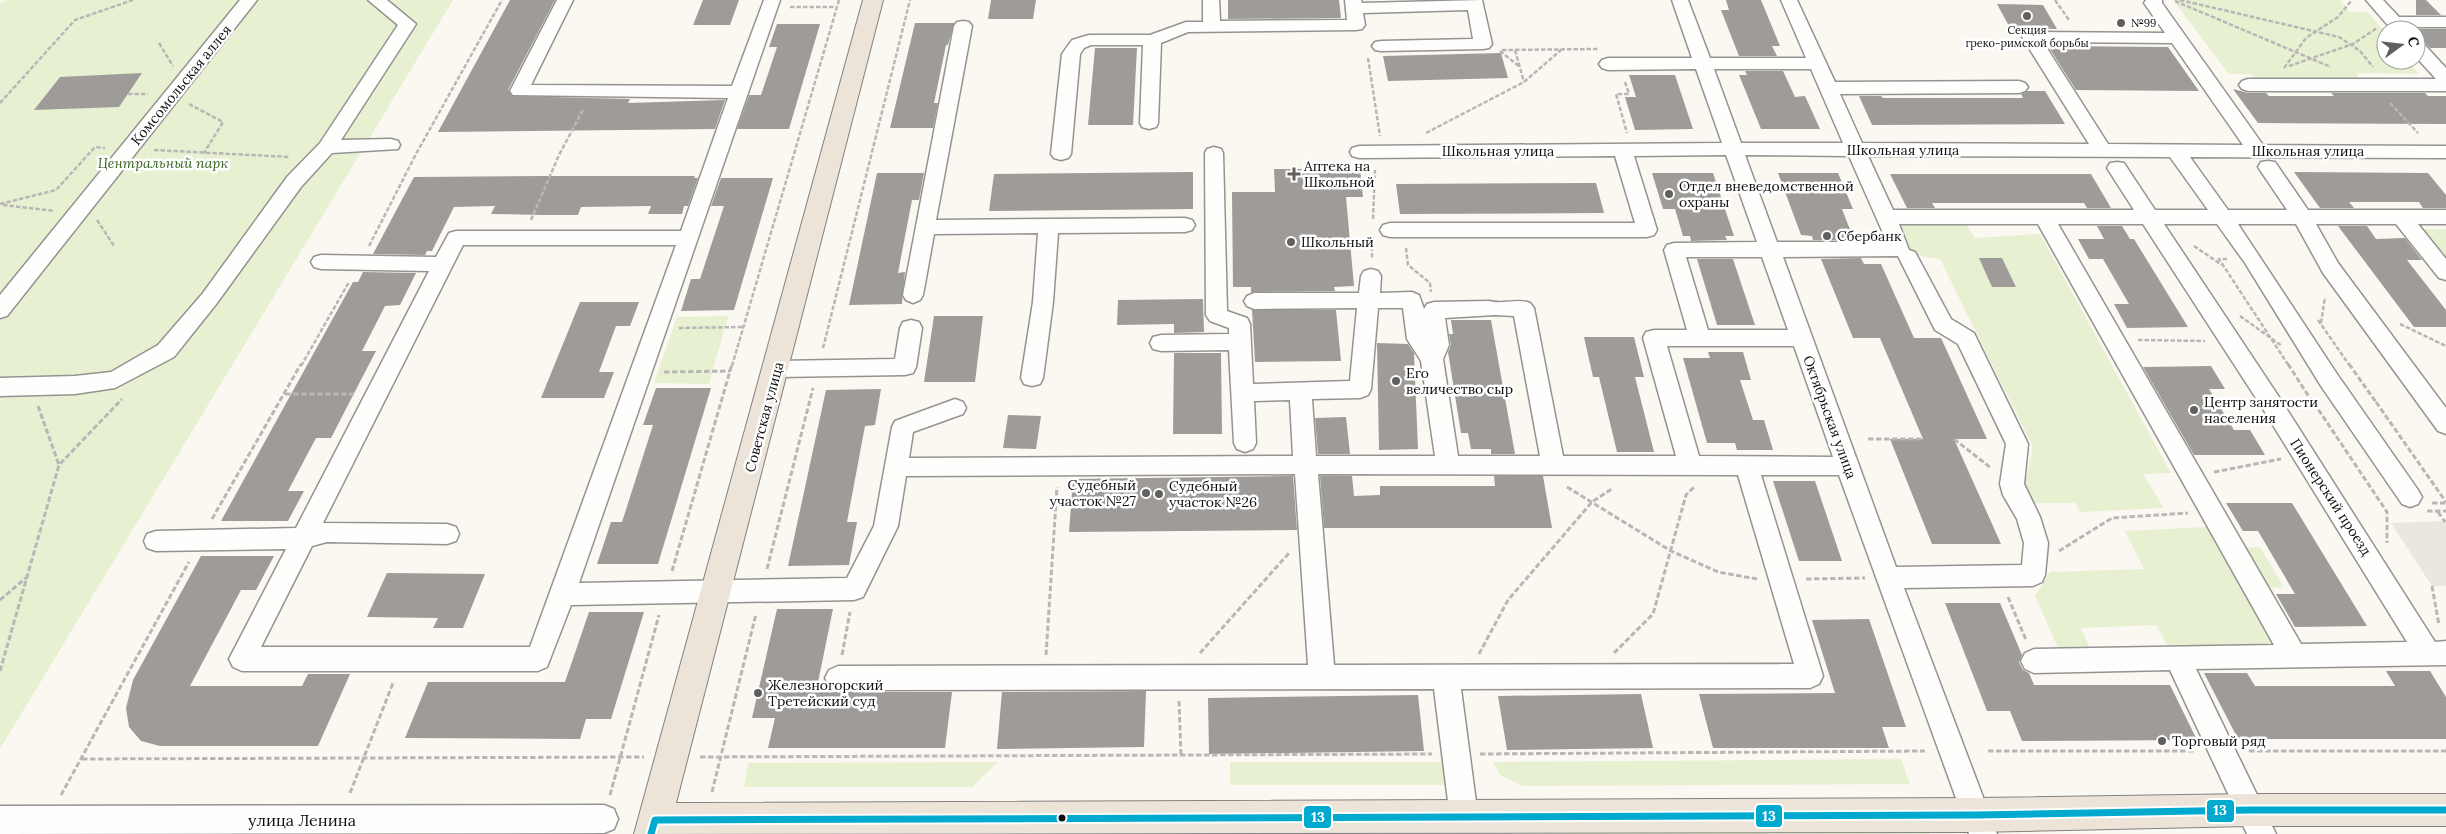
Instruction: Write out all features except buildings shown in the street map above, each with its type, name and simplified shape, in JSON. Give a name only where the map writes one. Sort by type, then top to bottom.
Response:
[{"type":"main road","name":"Советская улица","points":[[653,827],[718,592],[873,0]]},
{"type":"main road","points":[[653,827],[705,819],[1464,817],[1980,825],[2256,822],[2446,810]]},
{"type":"street","name":"Комсомольская аллея","points":[[0,310],[249,0]]},
{"type":"street","points":[[0,387],[115,380],[166,351],[210,298],[294,182],[322,152],[407,24],[376,0]]},
{"type":"street","points":[[565,0],[519,92],[739,92]]},
{"type":"street","points":[[1211,0],[1212,27]]},
{"type":"street","name":"Октябрьская улица","points":[[1680,0],[1888,578],[1980,825]]},
{"type":"street","points":[[1674,250],[1900,249],[1789,0]]},
{"type":"street","points":[[2154,0],[2153,3],[2302,217],[2330,268],[2446,425]]},
{"type":"street","points":[[2374,0],[2392,20]]},
{"type":"street","points":[[1061,154],[1071,54],[1078,44],[1089,40],[1152,40],[1186,27],[1356,25],[1353,4],[1474,2],[1491,47],[1374,50]]},
{"type":"street","points":[[688,238],[456,238],[242,659],[538,659],[563,594],[656,328],[688,238],[770,4]]},
{"type":"street","points":[[2426,24],[2446,22]]},
{"type":"street","points":[[913,295],[964,26]]},
{"type":"street","name":"Пионерский проезд","points":[[2178,38],[2031,36],[2063,91],[2150,217],[2304,455],[2439,653]]},
{"type":"street","points":[[1149,123],[1152,40]]},
{"type":"street","points":[[2426,57],[2446,79]]},
{"type":"street","points":[[1614,64],[1817,63]]},
{"type":"street","points":[[2248,85],[2446,85]]},
{"type":"street","points":[[1828,88],[2019,87]]},
{"type":"street","points":[[1625,143],[1647,230]]},
{"type":"street","name":"Школьная улица","points":[[1372,147],[1533,150],[1625,143],[1734,149],[1856,150],[2110,159],[2176,151],[2262,159],[2443,156]]},
{"type":"street","points":[[322,152],[390,145]]},
{"type":"street","points":[[2176,151],[2223,217],[2329,380],[2410,497]]},
{"type":"street","points":[[1214,153],[1217,315],[1239,324],[1245,443]]},
{"type":"street","points":[[1886,217],[2446,217]]},
{"type":"street","points":[[2044,217],[2293,655]]},
{"type":"street","points":[[2401,217],[2446,273]]},
{"type":"street","points":[[925,227],[1185,225]]},
{"type":"street","points":[[1032,378],[1043,302],[1049,226]]},
{"type":"street","points":[[1385,228],[1647,230],[1674,250],[1700,338]]},
{"type":"street","points":[[1888,578],[2033,575],[2036,543],[2028,517],[2015,495],[2012,484],[2017,444],[1966,339],[1943,324],[1908,257]]},
{"type":"street","points":[[322,262],[443,264]]},
{"type":"street","points":[[1242,393],[1360,389],[1371,276]]},
{"type":"street","points":[[1254,301],[1412,300],[1418,340],[1432,359],[1448,465]]},
{"type":"street","points":[[1432,359],[1438,345],[1434,310],[1522,308],[1550,465]]},
{"type":"street","points":[[777,369],[818,370],[905,367],[910,328]]},
{"type":"street","points":[[1690,466],[1654,338],[1802,338]]},
{"type":"street","points":[[1161,343],[1240,342]]},
{"type":"street","points":[[1300,391],[1322,677]]},
{"type":"street","points":[[563,594],[854,589],[886,526],[903,427],[955,408]]},
{"type":"street","points":[[896,467],[1306,465],[1848,466]]},
{"type":"street","points":[[838,678],[1810,676],[1747,466]]},
{"type":"street","points":[[156,541],[304,538],[327,532],[447,534]]},
{"type":"street","points":[[2034,661],[2439,653]]},
{"type":"street","points":[[2177,658],[2256,822]]},
{"type":"street","points":[[1457,677],[1456,754],[1464,817]]},
{"type":"street","name":"улица Ленина","points":[[0,820],[604,819]]},
{"type":"path","points":[[0,103],[75,20],[133,0]]},
{"type":"path","points":[[47,820],[200,540],[360,263],[416,154],[502,0]]},
{"type":"path","points":[[604,819],[665,592],[838,0]]},
{"type":"path","points":[[705,819],[910,0]]},
{"type":"path","points":[[2173,0],[2296,52],[2381,85]]},
{"type":"path","points":[[2180,0],[2339,37],[2351,44],[2360,50],[2381,85],[2443,156]]},
{"type":"path","points":[[2352,0],[2338,17],[2306,38],[2284,68],[2351,44],[2376,29]]},
{"type":"path","points":[[770,4],[836,6]]},
{"type":"path","points":[[159,43],[184,82]]},
{"type":"path","points":[[1491,47],[1515,50],[1614,48],[1614,64],[1629,94],[1616,94],[1625,143]]},
{"type":"path","points":[[1491,47],[1520,67]]},
{"type":"path","points":[[1425,133],[1524,82],[1561,49]]},
{"type":"path","points":[[1374,50],[1372,147],[1385,228],[1408,264],[1430,283],[1434,310]]},
{"type":"path","points":[[1515,50],[1524,82]]},
{"type":"path","points":[[522,238],[559,155],[593,92]]},
{"type":"path","points":[[204,153],[223,122]]},
{"type":"path","points":[[0,204],[56,190],[94,148],[204,153],[322,152]]},
{"type":"path","points":[[0,204],[81,208],[114,246]]},
{"type":"path","points":[[1371,276],[1385,228]]},
{"type":"path","points":[[656,328],[743,327]]},
{"type":"path","points":[[2114,340],[2230,341]]},
{"type":"path","points":[[641,372],[730,372]]},
{"type":"path","points":[[31,386],[59,465]]},
{"type":"path","points":[[0,671],[59,465],[126,394]]},
{"type":"path","points":[[284,394],[377,394]]},
{"type":"path","points":[[1868,439],[1923,439]]},
{"type":"path","points":[[1954,439],[2012,484]]},
{"type":"path","points":[[2191,477],[2304,455]]},
{"type":"path","points":[[1550,465],[1553,477],[1592,502],[1671,551],[1718,572],[1758,579],[1888,578]]},
{"type":"path","points":[[1044,677],[1058,466]]},
{"type":"path","points":[[1457,677],[1508,600],[1592,502],[1646,466]]},
{"type":"path","points":[[1591,677],[1653,614],[1686,495],[1715,466]]},
{"type":"path","points":[[2034,567],[2112,518],[2211,511]]},
{"type":"path","points":[[2438,511],[2445,522]]},
{"type":"path","points":[[1181,755],[1178,677],[1311,528]]},
{"type":"path","points":[[2000,576],[2034,661]]},
{"type":"path","points":[[0,600],[27,577]]},
{"type":"path","points":[[2432,586],[2439,653]]},
{"type":"path","points":[[838,678],[854,589]]},
{"type":"path","points":[[364,758],[403,659]]},
{"type":"path","points":[[82,759],[1925,752]]},
{"type":"green space","name":"Центральный парк","points":[[5,0],[453,0],[0,749],[0,4]]},
{"type":"green space","points":[[2173,0],[2340,0],[2350,12],[2368,12],[2376,22],[2376,70],[2416,70],[2419,74],[2358,73],[2358,80],[2255,80],[2251,74],[2229,74]]},
{"type":"green space","points":[[1965,222],[1975,238],[2040,234],[2171,473],[2143,474],[2164,508],[2080,512],[2075,503],[2031,503],[2024,489],[2033,447],[1940,259],[1921,256],[1910,251],[1896,223]]},
{"type":"green space","points":[[2416,229],[2446,229],[2446,266]]},
{"type":"green space","points":[[728,316],[709,384],[654,383],[677,317]]},
{"type":"green space","points":[[2207,527],[2272,643],[2168,647],[2156,625],[2081,628],[2091,651],[2059,650],[2035,596],[2050,572],[2144,569],[2125,531]]},
{"type":"green space","points":[[2260,547],[2284,587],[2261,588],[2238,548]]},
{"type":"green space","points":[[1901,759],[1910,784],[1523,786],[1500,775],[1493,762]]},
{"type":"green space","points":[[998,762],[972,787],[744,787],[748,763]]},
{"type":"green space","points":[[1230,762],[1448,762],[1451,785],[1230,785]]},
{"type":"green space","points":[[1521,827],[1927,829],[1929,834],[1522,834]]},
{"type":"shaded area","points":[[2446,521],[2446,586],[2432,586],[2391,523]]},
{"type":"transit line","name":"13","points":[[651,834],[655,820],[1976,815],[2250,810],[2446,810]]},
{"type":"place","name":"Секция греко-римской борьбы","points":[[2027,16]]},
{"type":"place","name":"№99","points":[[2121,23]]},
{"type":"place","name":"Аптека на Школьной","points":[[1294,174]]},
{"type":"place","name":"Отдел вневедомственной охраны","points":[[1669,194]]},
{"type":"place","name":"Сбербанк","points":[[1827,236]]},
{"type":"place","name":"Школьный","points":[[1291,242]]},
{"type":"place","name":"Его величество сыр","points":[[1396,381]]},
{"type":"place","name":"Центр занятости населения","points":[[2194,410]]},
{"type":"place","name":"Судебный участок №27","points":[[1146,493]]},
{"type":"place","name":"Судебный участок №26","points":[[1159,494]]},
{"type":"place","name":"Железногорский Третейский суд","points":[[758,693]]},
{"type":"place","name":"Торговый ряд","points":[[2162,741]]}]
